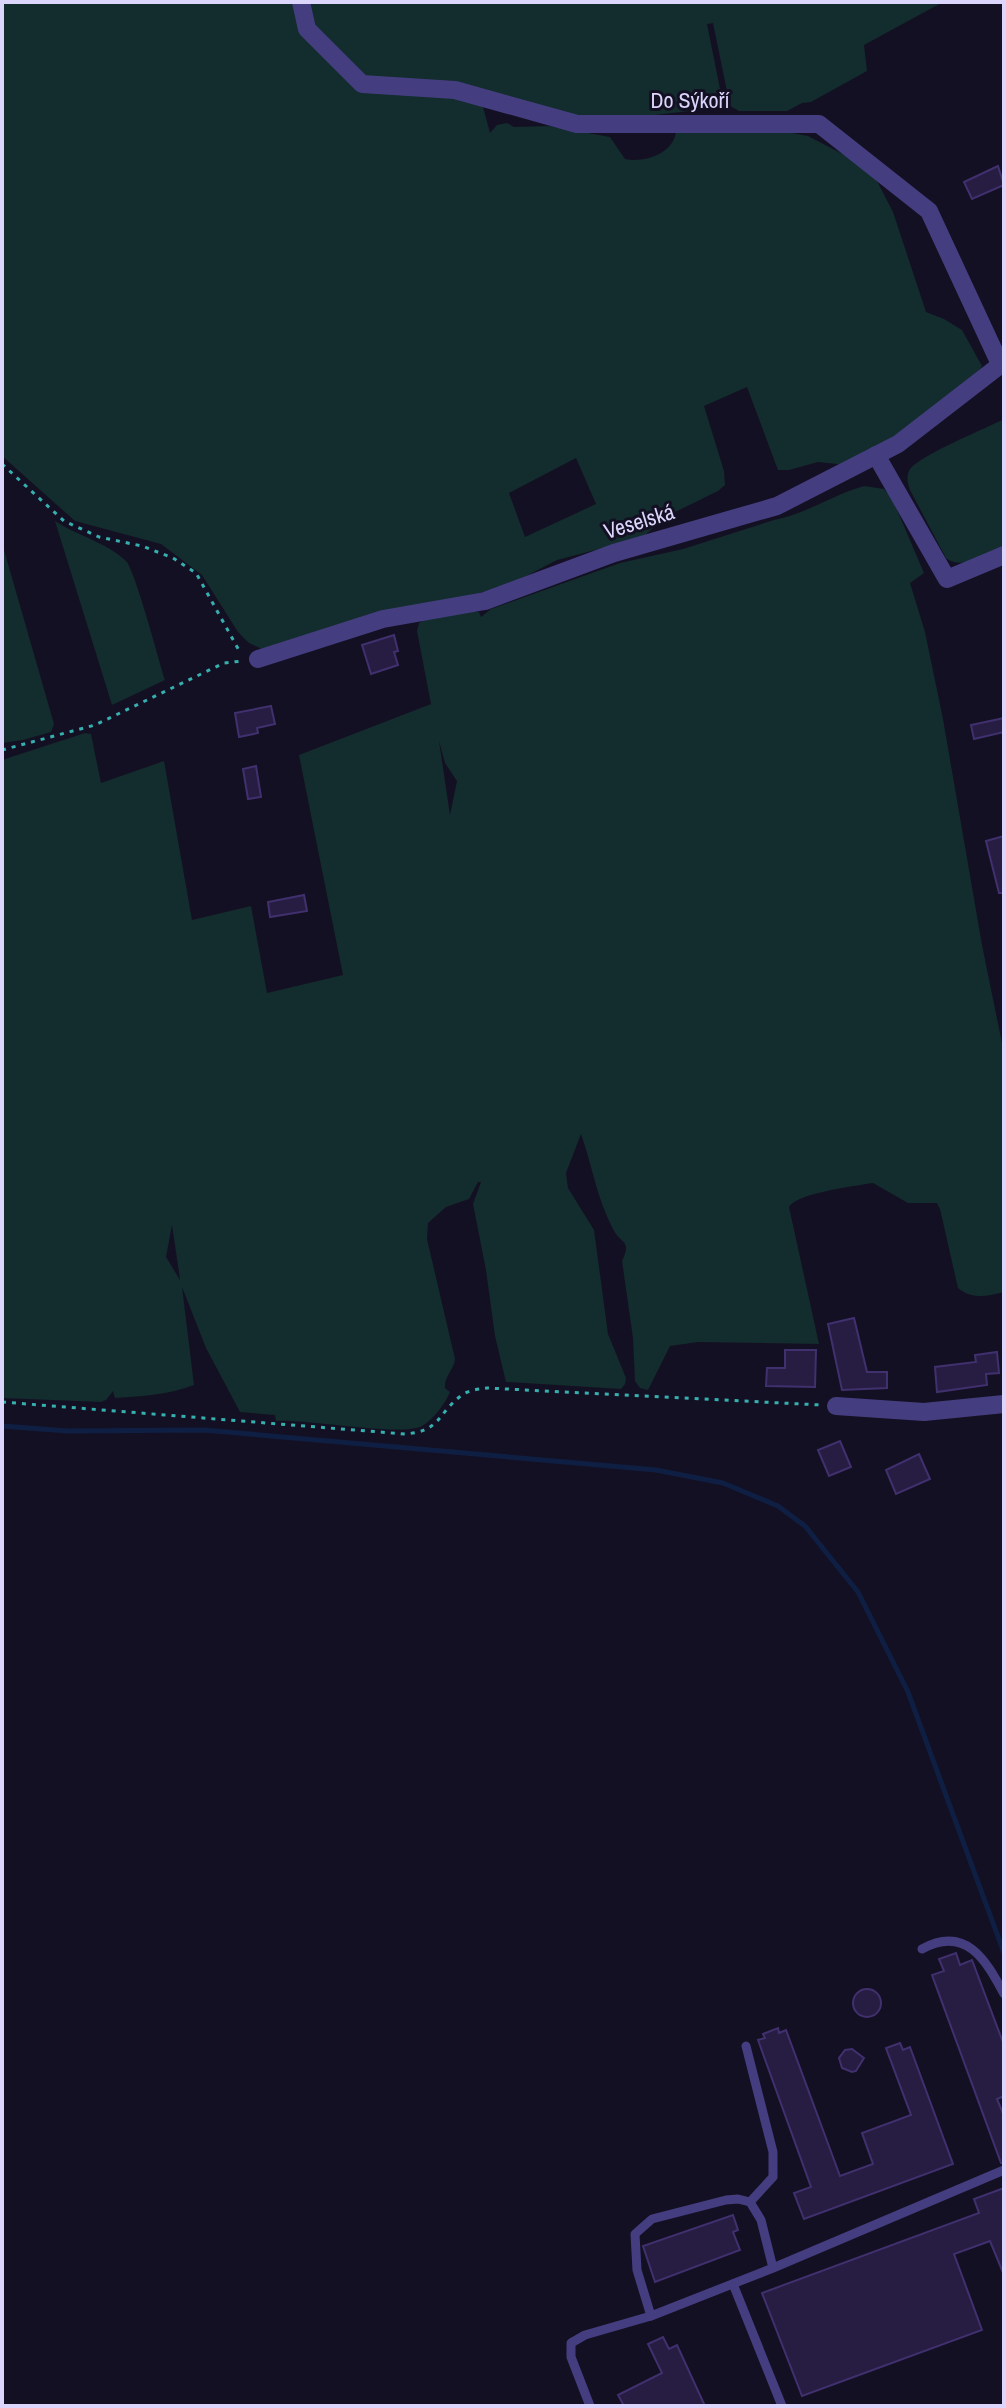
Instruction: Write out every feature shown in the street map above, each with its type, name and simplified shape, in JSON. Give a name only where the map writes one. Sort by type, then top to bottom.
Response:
[{"type":"street","name":"Do Sýkoří","points":[[301,2],[307,29],[362,84],[455,90],[577,124],[819,124],[929,211],[1002,363]]},
{"type":"street","name":"Veselská","points":[[258,659],[383,619],[485,601],[614,553],[777,506],[898,444],[1002,363]]},
{"type":"street","points":[[876,455],[947,579],[1004,555]]},
{"type":"street","points":[[836,1406],[924,1412],[1004,1404]]},
{"type":"lane","points":[[922,1949],[938,1940],[969,1946],[987,1962],[1004,1994]]},
{"type":"lane","points":[[746,2046],[773,2152],[773,2177],[750,2202]]},
{"type":"lane","points":[[590,2406],[571,2357],[571,2343],[585,2335],[651,2316],[733,2284],[1004,2170]]},
{"type":"lane","points":[[651,2316],[637,2270],[635,2234],[652,2219],[726,2200],[750,2202],[761,2220],[773,2268]]},
{"type":"lane","points":[[733,2284],[782,2406]]},
{"type":"path","points":[[2,464],[64,521],[99,537],[142,546],[173,558],[196,573],[244,661],[224,663],[95,725],[2,750]]},
{"type":"path","points":[[2,1402],[405,1434],[420,1433],[430,1428],[461,1396],[487,1388],[836,1406]]},
{"type":"green space","points":[[2,2],[943,2],[864,45],[867,71],[811,102],[787,111],[739,111],[730,106],[713,23],[707,24],[721,94],[706,109],[612,120],[571,115],[479,92],[490,133],[497,125],[507,123],[514,127],[549,126],[610,137],[625,159],[633,160],[649,158],[664,151],[674,140],[676,132],[781,131],[808,136],[856,161],[877,181],[893,212],[926,312],[962,330],[982,366],[975,379],[912,427],[847,465],[818,462],[778,470],[747,387],[704,406],[724,471],[725,485],[665,517],[642,538],[557,560],[507,586],[264,650],[249,643],[238,632],[202,575],[161,544],[75,521],[2,456]],"holes":[[[576,458],[596,504],[525,537],[509,493]]]},
{"type":"green space","points":[[1004,419],[1004,547],[975,560],[953,562],[946,558],[910,490],[907,479],[909,471],[924,458]]},
{"type":"green space","points":[[864,486],[884,489],[892,498],[924,573],[910,583],[925,632],[943,719],[1004,1053],[1004,1292],[974,1296],[958,1288],[937,1203],[908,1203],[873,1183],[814,1194],[789,1207],[819,1344],[698,1342],[670,1346],[648,1390],[640,1388],[635,1381],[633,1338],[622,1261],[626,1245],[607,1218],[581,1134],[566,1173],[568,1188],[594,1230],[608,1334],[626,1378],[621,1389],[506,1382],[495,1336],[473,1204],[481,1182],[478,1182],[469,1199],[446,1207],[428,1223],[427,1239],[455,1359],[445,1384],[450,1392],[448,1397],[422,1426],[375,1429],[276,1421],[275,1415],[240,1412],[206,1348],[182,1287],[194,1385],[136,1397],[115,1398],[113,1391],[101,1402],[2,1398],[2,760],[85,733],[91,734],[101,783],[164,761],[192,920],[251,906],[267,993],[343,975],[299,755],[431,704],[417,631],[419,623],[471,611],[479,612],[481,617],[491,609],[620,563],[683,549],[786,517]],"holes":[[[439,741],[445,763],[457,781],[450,815]],[[172,1225],[180,1279],[180,1280],[166,1257]]]},
{"type":"green space","points":[[55,521],[110,549],[126,561],[141,598],[165,680],[112,705]]},
{"type":"green space","points":[[2,543],[54,724],[51,732],[2,743]]},
{"type":"building","points":[[998,166],[1004,185],[972,199],[964,182]]},
{"type":"building","points":[[394,635],[398,665],[371,674],[362,645]]},
{"type":"building","points":[[271,706],[275,724],[257,728],[258,733],[239,737],[235,713]]},
{"type":"building","points":[[1004,718],[1004,732],[974,739],[971,725]]},
{"type":"building","points":[[256,766],[261,797],[248,799],[243,769]]},
{"type":"building","points":[[1004,836],[1004,893],[999,893],[986,841]]},
{"type":"building","points":[[304,895],[307,911],[270,917],[268,902]]},
{"type":"building","points":[[854,1318],[867,1372],[887,1372],[887,1388],[842,1390],[828,1324]]},
{"type":"building","points":[[785,1350],[816,1350],[815,1387],[766,1386],[767,1368],[785,1368]]},
{"type":"building","points":[[997,1352],[999,1373],[986,1374],[987,1385],[937,1392],[935,1367],[976,1362],[975,1355]]},
{"type":"building","points":[[840,1441],[851,1467],[829,1476],[818,1450]]},
{"type":"building","points":[[919,1454],[930,1479],[896,1494],[886,1470]]},
{"type":"building","points":[[956,1953],[960,1965],[972,1960],[1004,2045],[1004,2096],[997,2099],[1004,2116],[1004,2163],[1001,2163],[932,1975],[944,1971],[939,1959]]},
{"type":"building","points":[[867,1989],[877,1993],[881,2003],[877,2013],[867,2017],[857,2013],[853,2003],[857,1993]]},
{"type":"building","points":[[778,2028],[779,2033],[786,2030],[840,2176],[873,2164],[862,2133],[911,2115],[886,2048],[900,2043],[903,2050],[910,2047],[953,2164],[804,2219],[794,2193],[811,2187],[758,2040],[765,2038],[763,2034]]},
{"type":"building","points":[[852,2049],[864,2058],[852,2072],[842,2068],[839,2058],[845,2050]]},
{"type":"building","points":[[1004,2188],[1004,2275],[990,2241],[954,2254],[982,2330],[802,2396],[762,2293],[979,2213],[974,2199]]},
{"type":"building","points":[[733,2215],[738,2230],[733,2232],[740,2250],[655,2282],[643,2246]]},
{"type":"building","points":[[663,2337],[669,2349],[677,2345],[705,2406],[624,2406],[618,2395],[662,2373],[648,2344]]},
{"type":"waterway","points":[[2,1426],[68,1431],[204,1430],[656,1470],[723,1483],[778,1506],[805,1526],[858,1592],[908,1692],[1004,1953]]}]
